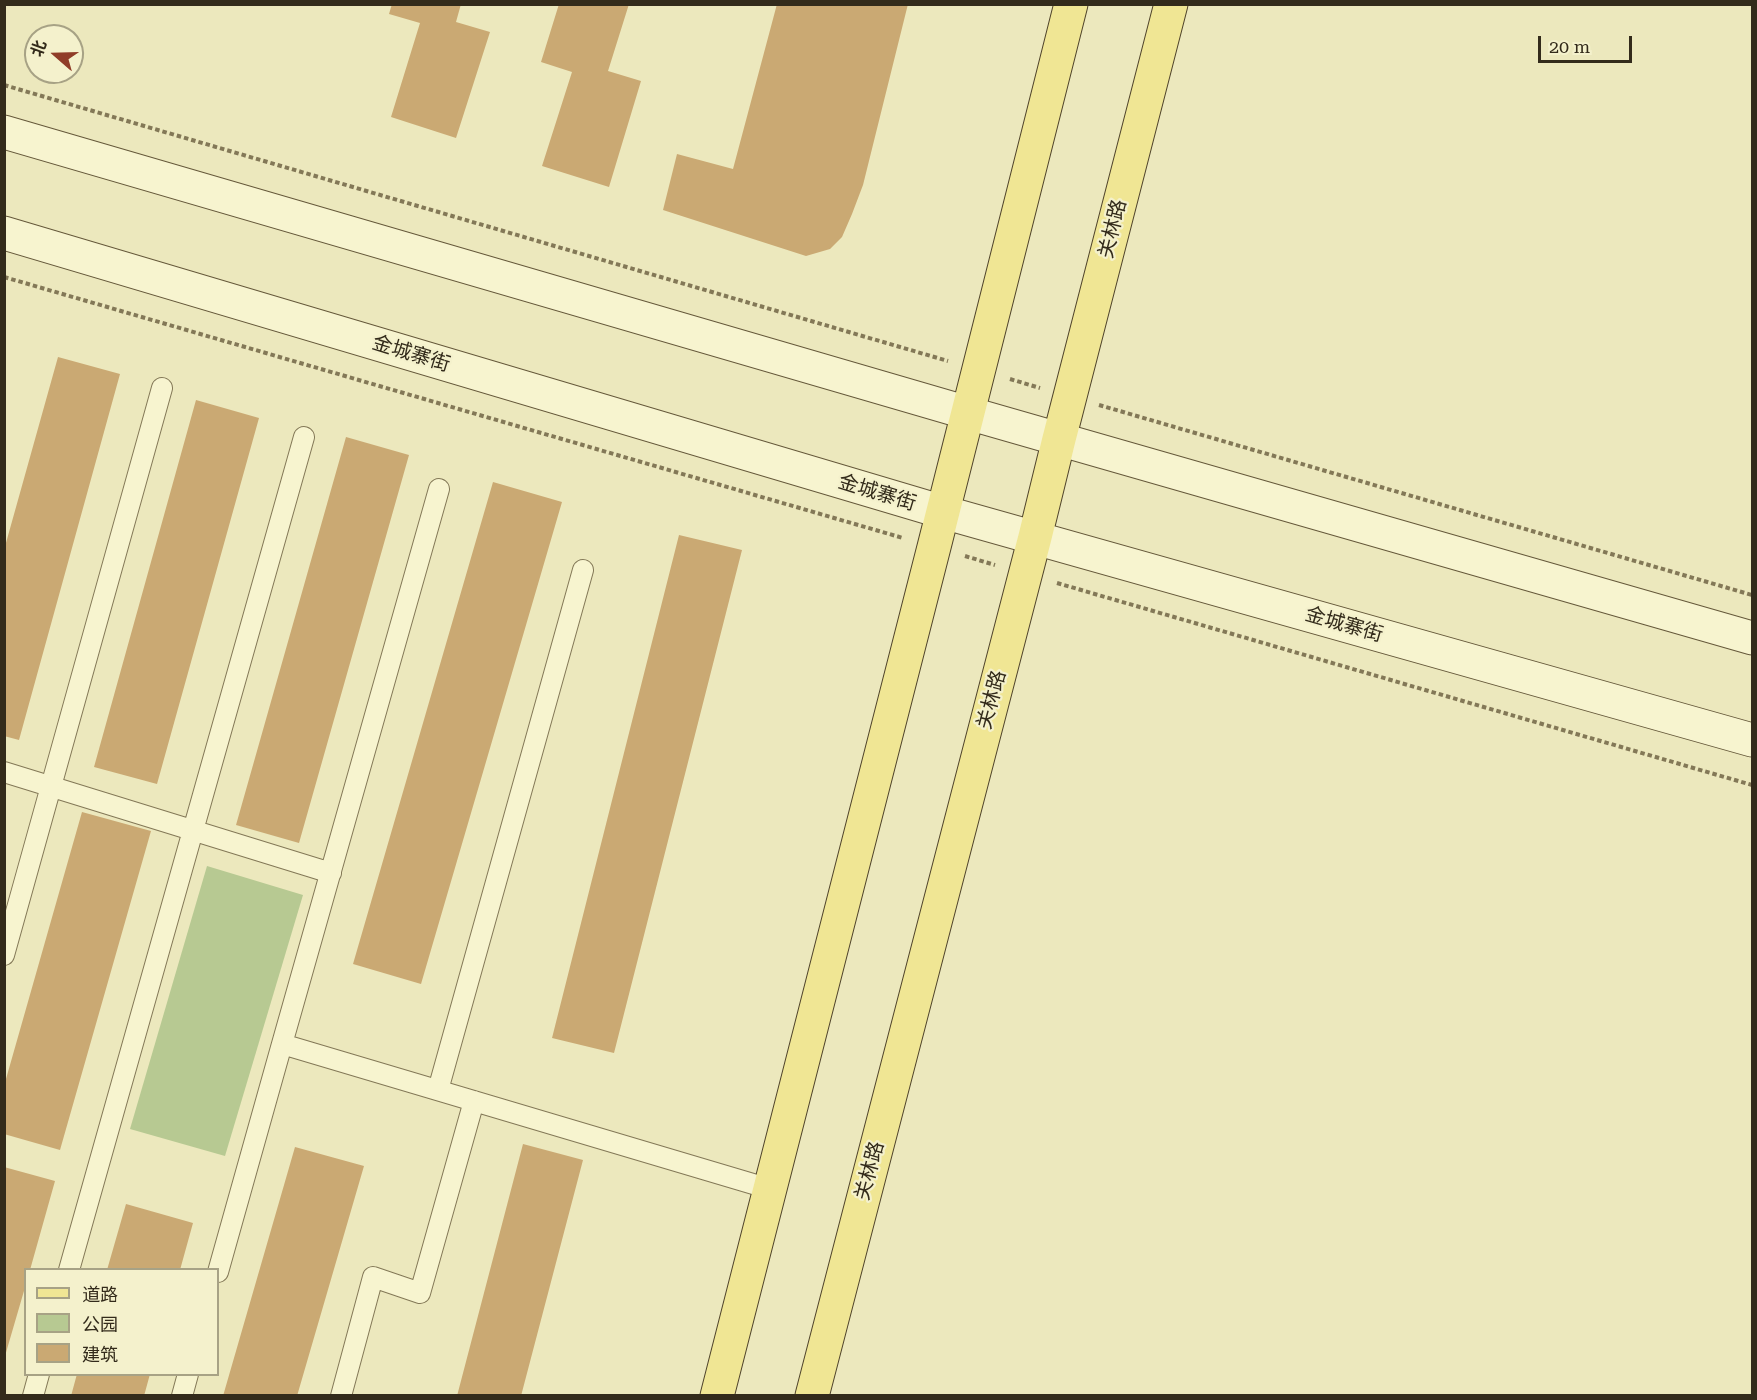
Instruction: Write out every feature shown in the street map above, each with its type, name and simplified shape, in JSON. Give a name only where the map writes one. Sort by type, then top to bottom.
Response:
[{"type":"main road","points":[[717,1395],[1071,4]]},
{"type":"main road","name":"关林路","points":[[812,1395],[1171,4]]},
{"type":"main road","points":[[4,132],[968,413],[1752,638]]},
{"type":"main road","name":"金城寨街","points":[[4,232],[943,512],[1752,740]]},
{"type":"lane","points":[[4,955],[162,388]]},
{"type":"lane","points":[[69,1268],[304,437]]},
{"type":"lane","points":[[219,1268],[439,489]]},
{"type":"lane","points":[[438,1090],[583,570]]},
{"type":"lane","points":[[4,772],[331,873]]},
{"type":"lane","points":[[282,1044],[770,1189]]},
{"type":"lane","points":[[341,1395],[373,1277],[420,1293],[474,1101]]},
{"type":"lane","points":[[33,1395],[38,1376]]},
{"type":"lane","points":[[182,1395],[187,1376]]},
{"type":"path","points":[[4,86],[1752,595]]},
{"type":"path","points":[[4,277],[1752,785]]},
{"type":"green space","points":[[207,866],[303,895],[225,1156],[130,1129]]},
{"type":"building","points":[[392,4],[461,4],[456,22],[490,32],[456,138],[391,117],[420,23],[389,14]]},
{"type":"building","points":[[559,4],[629,4],[608,71],[641,81],[609,187],[542,166],[572,72],[541,62]]},
{"type":"building","points":[[777,4],[908,4],[863,185],[852,214],[842,237],[830,249],[806,256],[663,210],[677,154],[733,169]]},
{"type":"building","points":[[58,357],[120,374],[19,740],[4,736],[4,550]]},
{"type":"building","points":[[196,400],[259,418],[157,784],[94,767]]},
{"type":"building","points":[[346,437],[409,455],[299,843],[236,825]]},
{"type":"building","points":[[493,482],[562,502],[421,984],[353,964]]},
{"type":"building","points":[[679,535],[742,550],[614,1053],[552,1038]]},
{"type":"building","points":[[82,812],[151,831],[60,1150],[4,1134],[4,1086]]},
{"type":"building","points":[[523,1144],[583,1160],[521,1396],[457,1396]]},
{"type":"building","points":[[295,1147],[364,1166],[297,1396],[223,1396]]},
{"type":"building","points":[[4,1167],[55,1181],[31,1268],[24,1268],[24,1291],[5,1356]]},
{"type":"building","points":[[126,1204],[193,1223],[181,1268],[108,1268]]},
{"type":"building","points":[[76,1376],[149,1376],[144,1396],[71,1396]]}]
